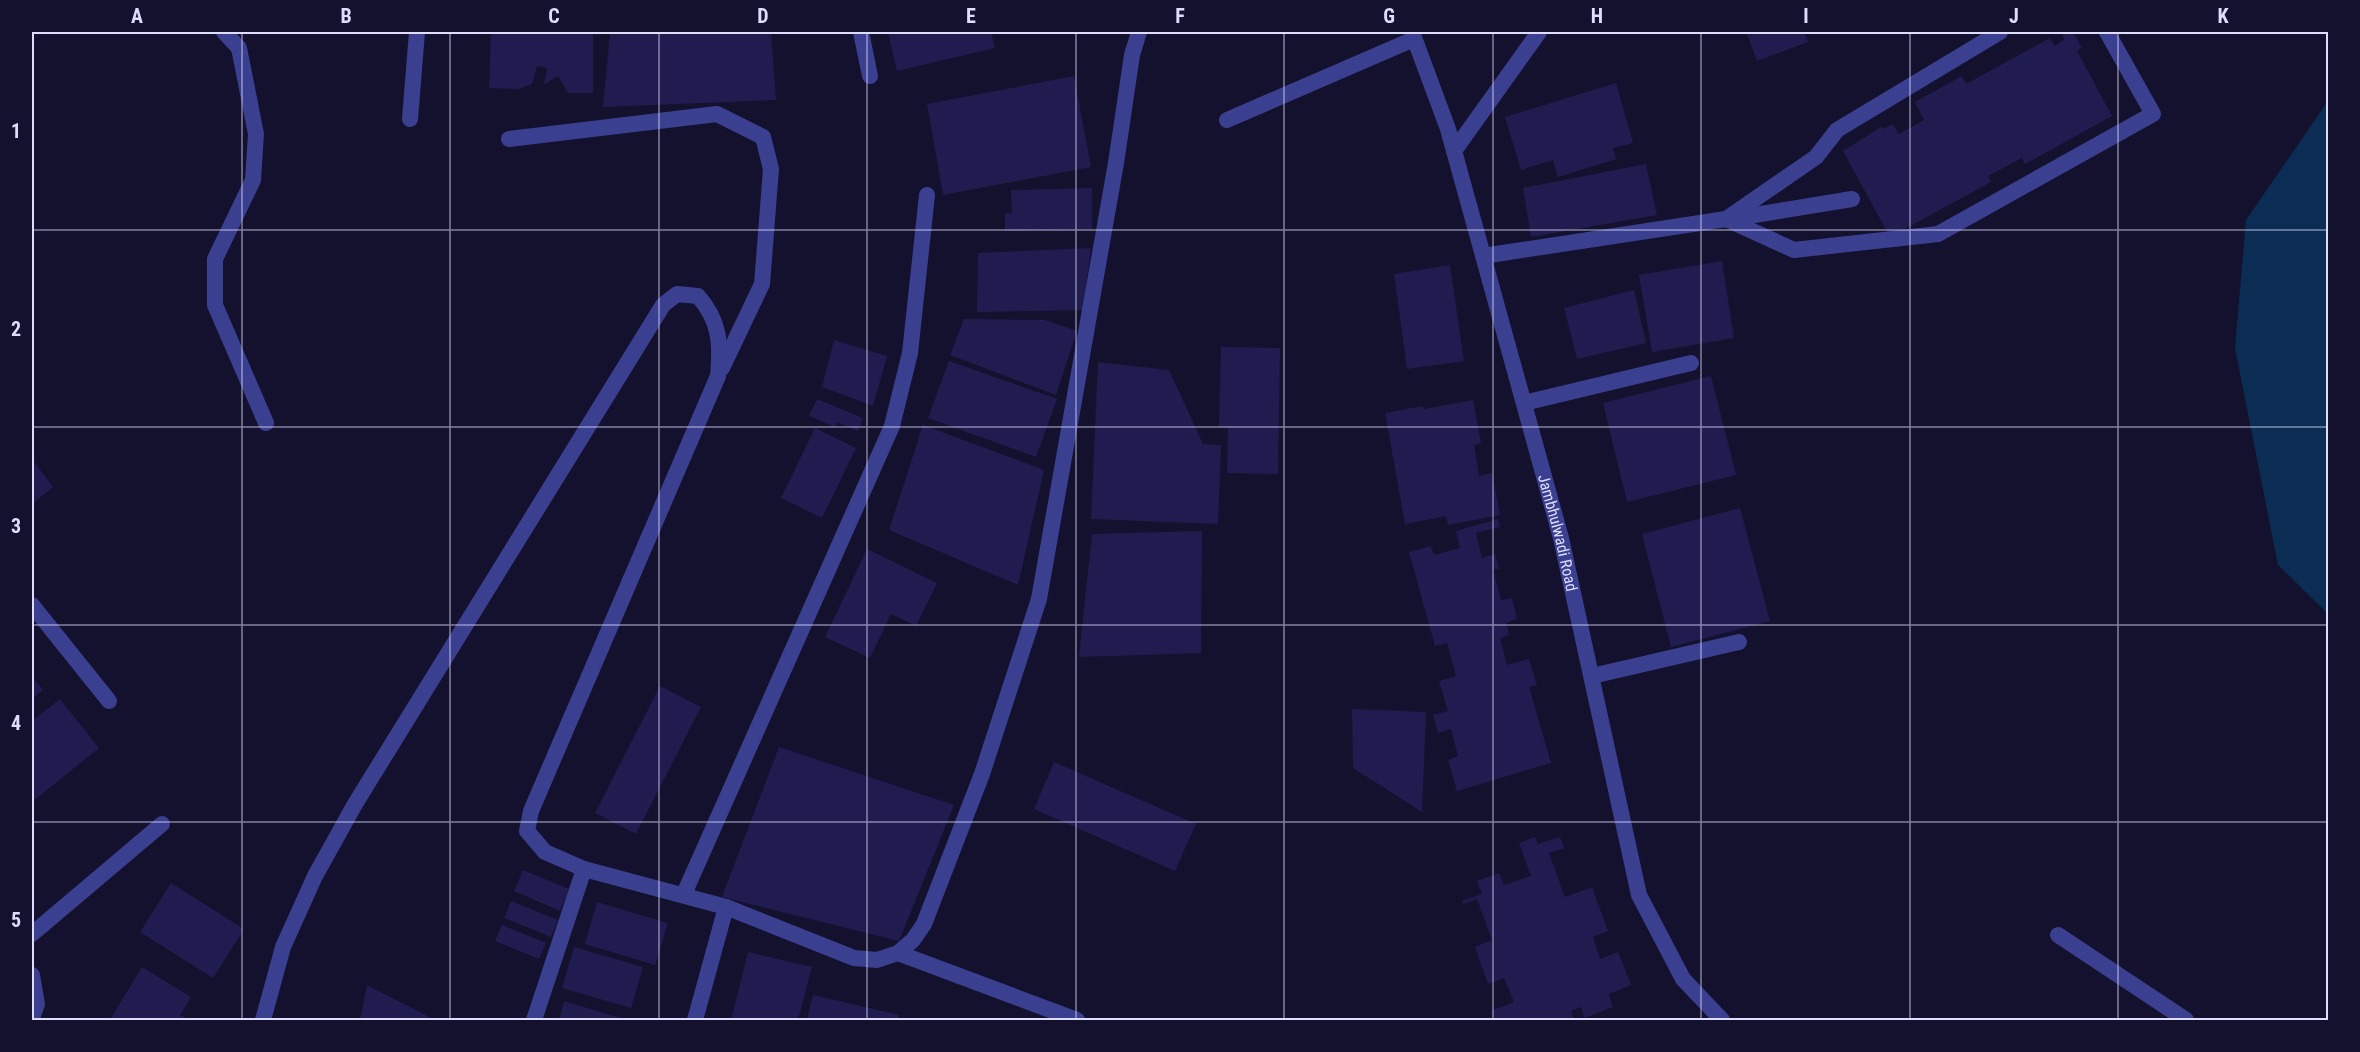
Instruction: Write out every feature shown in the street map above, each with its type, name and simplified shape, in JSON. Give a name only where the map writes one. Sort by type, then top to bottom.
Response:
[{"type":"street","points":[[224,32],[239,48],[256,134],[254,180],[216,259],[215,305],[266,423]]},
{"type":"street","points":[[410,119],[417,32]]},
{"type":"street","points":[[861,32],[870,76]]},
{"type":"street","points":[[509,139],[717,114],[763,137],[771,169],[762,284],[718,376],[531,811],[527,831],[545,852],[584,869],[726,907],[854,958],[877,960],[898,952],[913,940],[924,924],[982,774],[1039,599],[1139,32]]},
{"type":"street","points":[[1454,151],[1539,32]]},
{"type":"street","points":[[1726,219],[1816,157],[1837,130],[2000,32]]},
{"type":"street","points":[[1726,219],[1794,250],[1938,234],[2153,114],[2107,32]]},
{"type":"street","points":[[1227,120],[1413,35]]},
{"type":"street","name":"Jambhulwadi Road","points":[[1413,35],[1454,151],[1561,538],[1639,895],[1683,979],[1722,1020]]},
{"type":"street","points":[[684,894],[892,426],[910,353],[927,195]]},
{"type":"street","points":[[1483,256],[1852,199]]},
{"type":"street","points":[[263,1020],[284,947],[315,876],[355,804],[663,304],[677,294],[698,296],[713,313],[720,350],[718,376]]},
{"type":"street","points":[[1524,403],[1691,363]]},
{"type":"street","points":[[32,605],[109,701]]},
{"type":"street","points":[[1592,676],[1738,642]]},
{"type":"street","points":[[32,934],[162,824]]},
{"type":"street","points":[[534,1020],[584,869]]},
{"type":"street","points":[[695,1020],[726,907]]},
{"type":"street","points":[[2058,935],[2187,1020]]},
{"type":"street","points":[[898,952],[1077,1020]]},
{"type":"street","points":[[32,975],[37,1004],[32,1018]]},
{"type":"water","points":[[2328,101],[2328,614],[2278,565],[2235,348],[2246,220]]},
{"type":"building","points":[[491,32],[593,32],[593,93],[568,93],[558,76],[544,84],[547,68],[537,66],[532,84],[518,89],[489,88]]},
{"type":"building","points":[[610,32],[771,32],[776,100],[603,107]]},
{"type":"building","points":[[888,32],[991,32],[995,48],[897,71]]},
{"type":"building","points":[[1746,32],[1804,32],[1808,42],[1757,61]]},
{"type":"building","points":[[2062,32],[2073,32],[2082,48],[2077,51],[2112,116],[2025,164],[2022,158],[1988,176],[1991,182],[1890,237],[1843,151],[1881,127],[1883,129],[1893,124],[1899,134],[1924,120],[1915,102],[1962,76],[1966,84],[2050,38],[2054,46],[2064,40]]},
{"type":"building","points":[[1074,76],[1091,167],[943,195],[927,104]]},
{"type":"building","points":[[1616,83],[1633,143],[1613,148],[1616,159],[1558,177],[1553,160],[1521,170],[1505,117]]},
{"type":"building","points":[[1646,164],[1657,215],[1531,237],[1523,188]]},
{"type":"building","points":[[1092,188],[1092,229],[1005,231],[1005,213],[1012,213],[1011,190]]},
{"type":"building","points":[[1091,248],[1083,310],[977,312],[978,253]]},
{"type":"building","points":[[1722,261],[1734,338],[1652,352],[1639,275]]},
{"type":"building","points":[[1450,265],[1464,361],[1407,369],[1394,274]]},
{"type":"building","points":[[1634,290],[1646,343],[1577,359],[1564,308]]},
{"type":"building","points":[[964,319],[1045,320],[1077,331],[1056,395],[950,355]]},
{"type":"building","points":[[834,340],[887,356],[873,406],[822,387]]},
{"type":"building","points":[[1221,347],[1280,348],[1278,474],[1227,473],[1228,428],[1219,427]]},
{"type":"building","points":[[949,361],[1057,399],[1036,457],[928,418]]},
{"type":"building","points":[[1098,362],[1169,370],[1203,444],[1221,445],[1218,524],[1091,519]]},
{"type":"building","points":[[1711,376],[1736,475],[1627,502],[1603,403]]},
{"type":"building","points":[[817,399],[863,418],[858,431],[837,422],[835,427],[809,416]]},
{"type":"building","points":[[1473,400],[1481,443],[1474,445],[1479,476],[1492,473],[1500,515],[1448,525],[1446,516],[1405,524],[1385,413]]},
{"type":"building","points":[[923,425],[1044,470],[1018,585],[889,530]]},
{"type":"building","points":[[815,428],[856,448],[822,518],[781,498]]},
{"type":"building","points":[[32,459],[53,487],[32,504]]},
{"type":"building","points":[[1740,508],[1770,621],[1671,647],[1642,534]]},
{"type":"building","points":[[1498,519],[1500,527],[1476,533],[1482,558],[1495,554],[1499,569],[1493,569],[1501,600],[1512,598],[1517,619],[1506,623],[1509,635],[1500,638],[1507,665],[1529,659],[1537,685],[1529,687],[1551,763],[1457,791],[1448,760],[1458,756],[1451,729],[1438,733],[1433,715],[1448,711],[1439,681],[1456,676],[1447,643],[1435,646],[1409,552],[1431,546],[1434,555],[1460,548],[1456,531]]},
{"type":"building","points":[[1202,531],[1201,653],[1079,657],[1092,534]]},
{"type":"building","points":[[867,549],[937,583],[916,626],[891,614],[870,658],[825,637]]},
{"type":"building","points":[[32,676],[43,690],[32,699]]},
{"type":"building","points":[[660,686],[701,707],[636,834],[595,813]]},
{"type":"building","points":[[60,699],[99,748],[32,802],[32,721]]},
{"type":"building","points":[[1352,709],[1426,712],[1422,812],[1353,768]]},
{"type":"building","points":[[779,747],[954,805],[899,941],[722,897]]},
{"type":"building","points":[[1054,762],[1196,824],[1175,871],[1034,809]]},
{"type":"building","points":[[1535,837],[1538,844],[1560,837],[1564,848],[1549,853],[1565,897],[1592,887],[1608,931],[1593,937],[1600,959],[1618,952],[1631,985],[1609,994],[1613,1007],[1584,1018],[1581,1007],[1571,1011],[1574,1020],[1495,1020],[1491,1011],[1514,1002],[1504,978],[1488,984],[1475,947],[1492,940],[1477,899],[1463,904],[1462,901],[1482,894],[1477,881],[1499,873],[1504,885],[1531,876],[1519,843]]},
{"type":"building","points":[[523,870],[569,889],[560,911],[514,891]]},
{"type":"building","points":[[171,883],[244,929],[213,978],[140,932]]},
{"type":"building","points":[[511,901],[558,920],[551,937],[504,918]]},
{"type":"building","points":[[597,902],[668,923],[655,965],[585,944]]},
{"type":"building","points":[[502,925],[546,943],[539,959],[495,941]]},
{"type":"building","points":[[574,947],[643,967],[631,1008],[562,988]]},
{"type":"building","points":[[748,952],[812,967],[798,1020],[731,1020]]},
{"type":"building","points":[[142,967],[191,997],[180,1015],[189,1020],[115,1020],[111,1018]]},
{"type":"building","points":[[367,985],[435,1020],[360,1020]]},
{"type":"building","points":[[813,995],[899,1015],[898,1020],[807,1020]]},
{"type":"building","points":[[564,1001],[627,1020],[559,1020]]}]
